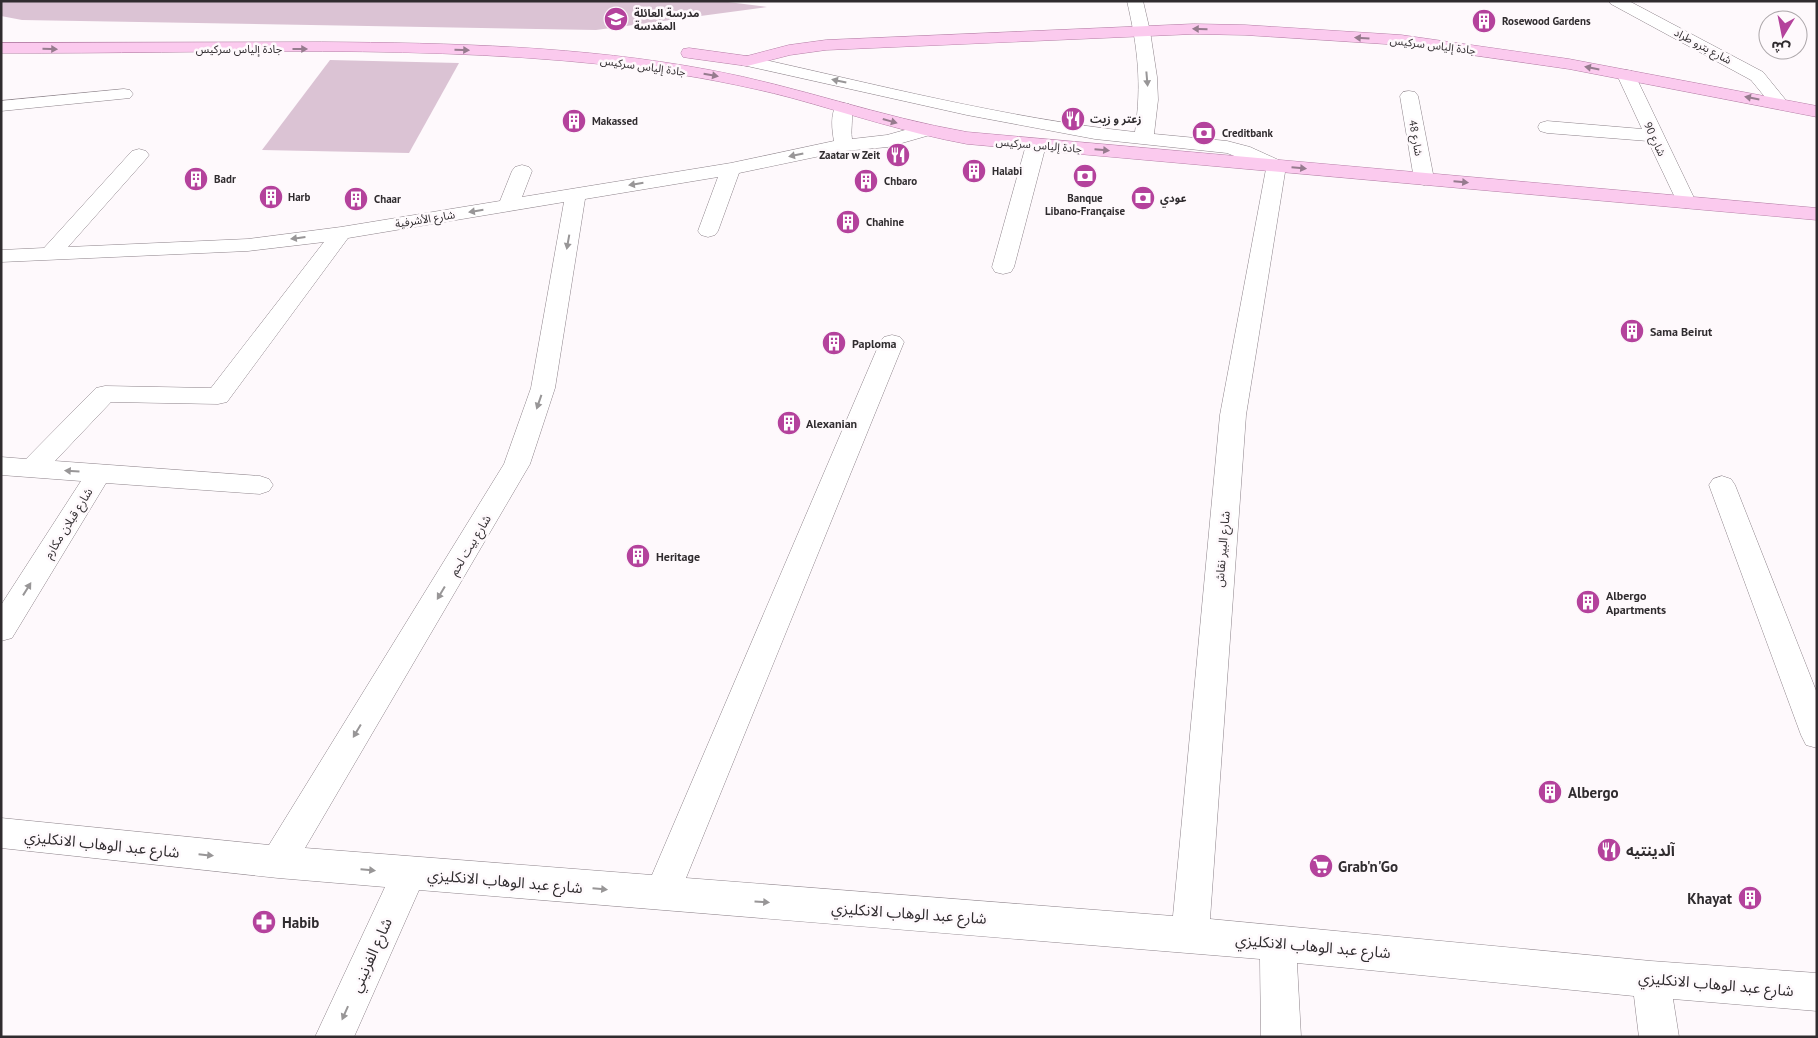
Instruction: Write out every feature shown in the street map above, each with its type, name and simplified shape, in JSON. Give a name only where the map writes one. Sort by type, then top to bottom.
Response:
[{"type":"main road","name":"جادة إلياس سركيس","points":[[670,51],[747,62],[789,50],[826,45],[1142,31],[1245,30],[1401,40],[1570,64],[1817,112]]},
{"type":"main road","name":"جادة إلياس سركيس","points":[[1,33],[418,33],[505,36]]},
{"type":"main road","name":"جادة إلياس سركيس","points":[[1,48],[400,48],[526,53],[644,64],[714,76],[773,88],[923,130],[967,138],[1817,214]]},
{"type":"main road","points":[[843,108],[852,104],[878,103],[1011,128],[1095,133]]},
{"type":"street","points":[[1135,1],[1142,31],[1149,100],[1144,138]]},
{"type":"street","name":"شارع بترو طراد","points":[[1617,1],[1757,76],[1780,104]]},
{"type":"street","name":"جادة إلياس سركيس","points":[[747,62],[967,110],[1095,133],[1227,147],[1242,151],[1276,166]]},
{"type":"street","name":"شارع 90","points":[[1626,75],[1686,202]]},
{"type":"street","points":[[1,106],[124,94]]},
{"type":"street","name":"شارع 48","points":[[1409,96],[1424,179]]},
{"type":"street","points":[[843,108],[841,130],[844,145]]},
{"type":"street","points":[[1547,127],[1654,136]]},
{"type":"street","name":"شارع الأشرفية","points":[[1,256],[51,252],[248,245],[341,233],[731,169],[844,145],[888,141],[923,130]]},
{"type":"street","points":[[1003,267],[1036,145]]},
{"type":"street","points":[[51,252],[139,156]]},
{"type":"street","name":"شارع البير نقاش","points":[[1190,935],[1233,415],[1276,166]]},
{"type":"street","points":[[708,230],[731,169]]},
{"type":"street","points":[[510,205],[522,171]]},
{"type":"street","name":"شارع بيت لحم","points":[[278,862],[482,525],[516,464],[544,388],[576,194]]},
{"type":"street","points":[[33,468],[104,394],[218,396],[341,233]]},
{"type":"street","points":[[662,894],[892,342]]},
{"type":"street","name":"شارع قبلان مكارم","points":[[1,466],[99,473],[1,630]]},
{"type":"street","points":[[99,473],[260,485]]},
{"type":"street","points":[[1722,485],[1817,735]]},
{"type":"street","name":"شارع عبد الوهاب الانكليزي","points":[[1,833],[278,862],[1190,935],[1651,979],[1817,992]]},
{"type":"street","name":"شارع الفرنيني","points":[[334,1037],[408,873]]},
{"type":"street","points":[[1278,943],[1281,1037]]},
{"type":"street","points":[[1651,979],[1659,1037]]},
{"type":"shaded area","points":[[1,1],[720,1],[767,7],[596,30],[22,20],[1,16]]},
{"type":"shaded area","points":[[330,60],[459,63],[409,153],[262,150]]},
{"type":"place","name":"مدرسة العائلة المقدسة","points":[[616,19]]},
{"type":"place","name":"Rosewood Gardens","points":[[1484,21]]},
{"type":"place","name":"زعتر و زيت","points":[[1073,119]]},
{"type":"place","name":"Makassed","points":[[574,121]]},
{"type":"place","name":"Creditbank","points":[[1204,133]]},
{"type":"place","name":"Zaatar w Zeit","points":[[898,155]]},
{"type":"place","name":"Halabi","points":[[974,171]]},
{"type":"place","name":"Banque Libano-Française","points":[[1085,176]]},
{"type":"place","name":"Badr","points":[[196,179]]},
{"type":"place","name":"Chbaro","points":[[866,181]]},
{"type":"place","name":"Harb","points":[[271,197]]},
{"type":"place","name":"عودي","points":[[1143,198]]},
{"type":"place","name":"Chaar","points":[[356,199]]},
{"type":"place","name":"Chahine","points":[[848,222]]},
{"type":"place","name":"Sama Beirut","points":[[1632,331]]},
{"type":"place","name":"Paploma","points":[[834,343]]},
{"type":"place","name":"Alexanian","points":[[789,423]]},
{"type":"place","name":"Heritage","points":[[638,556]]},
{"type":"place","name":"Albergo Apartments","points":[[1588,602]]},
{"type":"place","name":"Albergo","points":[[1550,792]]},
{"type":"place","name":"آلدينتيه","points":[[1609,850]]},
{"type":"place","name":"Grab'n'Go","points":[[1321,866]]},
{"type":"place","name":"Khayat","points":[[1750,898]]},
{"type":"place","name":"Habib","points":[[264,922]]}]
